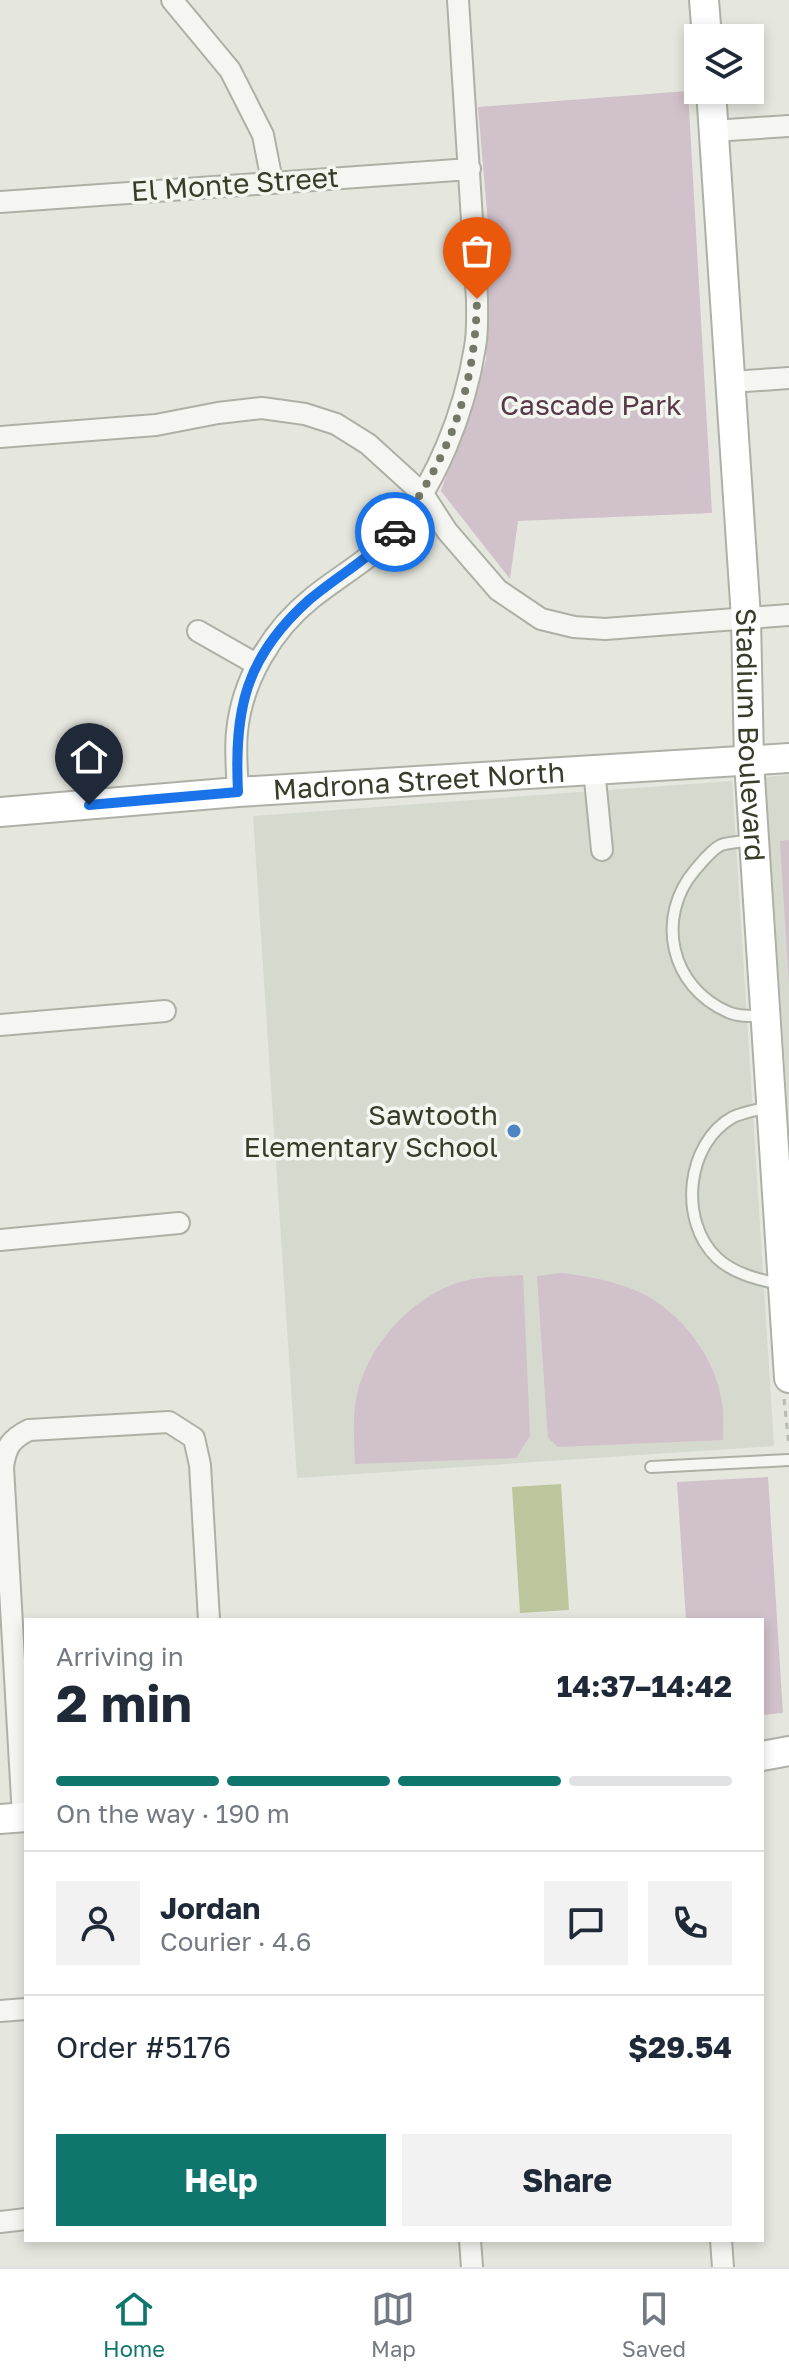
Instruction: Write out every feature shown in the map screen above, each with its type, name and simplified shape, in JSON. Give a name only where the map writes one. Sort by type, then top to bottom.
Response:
[{"type":"street","points":[[172,0],[230,70],[263,135],[272,181]]},
{"type":"street","points":[[238,792],[237,731],[244,696],[256,664],[282,628],[310,599],[376,551],[395,532],[423,494],[455,425],[467,390],[476,344],[477,299],[458,0]]},
{"type":"street","points":[[704,0],[706,24]]},
{"type":"street","name":"Stadium Boulevard","points":[[712,104],[746,618],[749,762],[789,1378]]},
{"type":"street","points":[[713,131],[789,126]]},
{"type":"street","name":"El Monte Street","points":[[0,202],[470,169]]},
{"type":"street","points":[[731,382],[789,378]]},
{"type":"street","points":[[0,437],[156,425],[262,408],[305,414],[336,424],[368,444],[423,494],[447,531],[498,590],[541,619],[574,627],[605,629],[789,615]]},
{"type":"street","points":[[198,631],[256,664]]},
{"type":"street","name":"Madrona Street North","points":[[0,812],[238,792],[789,758]]},
{"type":"street","points":[[594,769],[602,850]]},
{"type":"street","points":[[0,1025],[165,1011]]},
{"type":"street","points":[[0,1240],[179,1223]]},
{"type":"street","points":[[16,1818],[3,1467],[5,1449],[13,1438],[29,1430],[169,1422],[194,1438],[200,1465],[209,1618]]},
{"type":"street","points":[[764,1756],[789,1751]]},
{"type":"street","points":[[0,2011],[24,2009]]},
{"type":"street","points":[[0,2222],[24,2219]]},
{"type":"street","points":[[470,2242],[472,2267]]},
{"type":"street","points":[[721,2242],[723,2267]]},
{"type":"lane","points":[[754,840],[721,845],[683,884],[673,910],[671,937],[677,961],[695,988],[730,1014],[765,1016]]},
{"type":"lane","points":[[771,1107],[734,1116],[714,1132],[696,1164],[691,1201],[698,1228],[716,1257],[748,1277],[783,1285]]},
{"type":"lane","points":[[651,1467],[789,1460]]},
{"type":"shaded area","points":[[789,775],[789,1120],[765,777]]},
{"type":"shaded area","name":"Sawtooth Elementary School","points":[[732,781],[774,1446],[297,1478],[253,816]]},
{"type":"shaded area","points":[[561,1484],[569,1610],[520,1613],[512,1487]]},
{"type":"green space","name":"Cascade Park","points":[[684,91],[684,104],[689,104],[712,513],[518,521],[510,579],[441,491],[486,360],[489,235],[478,107]]},
{"type":"green space","points":[[789,840],[789,985],[780,841]]},
{"type":"green space","points":[[563,1273],[632,1289],[656,1301],[683,1324],[704,1353],[718,1386],[723,1408],[723,1440],[558,1447],[548,1438],[537,1276]]},
{"type":"green space","points":[[523,1275],[530,1436],[516,1458],[355,1464],[354,1421],[358,1388],[369,1361],[391,1329],[421,1302],[455,1284],[479,1278]]},
{"type":"green space","points":[[768,1477],[783,1713],[764,1715],[764,1618],[686,1618],[677,1482]]},
{"type":"way so far","points":[[395,532],[423,494],[455,425],[467,390],[476,344],[477,299]]},
{"type":"place","name":"Sawtooth Elementary School","points":[[514,1131]]},
{"type":"route","points":[[89,805],[238,792],[237,731],[244,696],[256,664],[282,628],[310,599],[376,551],[395,532]]}]
